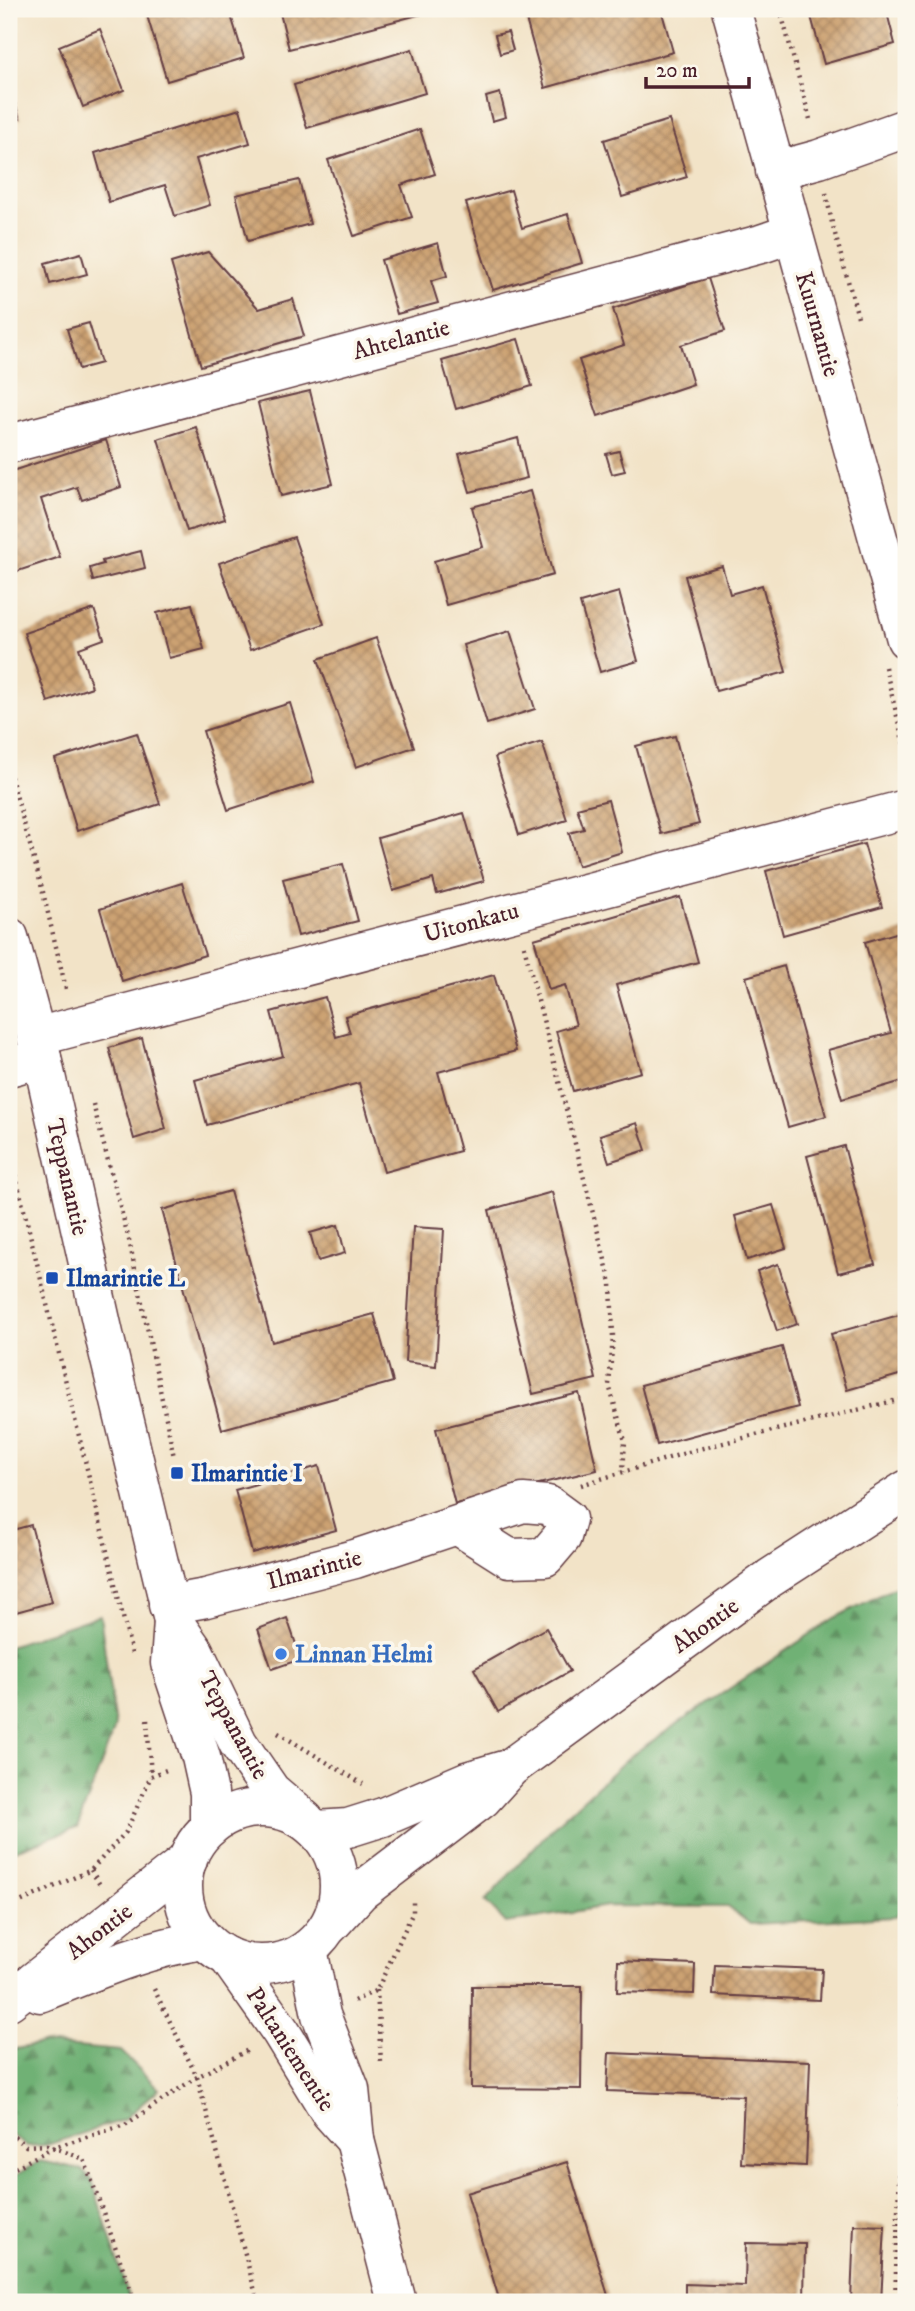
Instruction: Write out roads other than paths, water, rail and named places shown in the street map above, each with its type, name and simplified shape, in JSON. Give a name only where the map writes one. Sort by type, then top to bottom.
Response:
[{"type":"street","name":"Kuurnantie","points":[[731,9],[906,639]]},
{"type":"street","points":[[775,171],[819,159],[906,128]]},
{"type":"street","name":"Ahtelantie","points":[[9,444],[761,244],[793,233]]},
{"type":"street","name":"Uitonkatu","points":[[29,1054],[75,1026],[906,809]]},
{"type":"street","name":"Teppanantie","points":[[9,937],[29,1054],[106,1343],[171,1613],[170,1663],[201,1757],[209,1793],[209,1828]]},
{"type":"street","name":"Ahontie","points":[[319,1937],[360,1892],[482,1799],[510,1768],[770,1578],[906,1490]]},
{"type":"street","name":"Ilmarintie","points":[[171,1613],[206,1598],[355,1559],[457,1525],[523,1503],[548,1505],[567,1519],[562,1537],[545,1556],[509,1558],[457,1525]]},
{"type":"street","name":"Teppanantie","points":[[171,1613],[194,1651],[238,1743],[271,1791],[310,1825]]},
{"type":"street","name":"Ahontie","points":[[310,1825],[348,1828],[467,1781],[510,1768]]},
{"type":"street","points":[[262,1808],[284,1811],[310,1825],[326,1841],[340,1882],[337,1905],[319,1937],[290,1959],[269,1965],[248,1964],[216,1948],[196,1930],[187,1911],[183,1890],[184,1870],[191,1850],[209,1828],[219,1819],[239,1810],[262,1808]]},
{"type":"street","name":"Ahontie","points":[[9,2003],[188,1860]]},
{"type":"street","name":"Paltaniementie","points":[[319,1937],[321,2015],[350,2089],[355,2140],[397,2302]]},
{"type":"street","name":"Ahontie","points":[[9,2003],[137,1954],[172,1945],[216,1948]]},
{"type":"street","name":"Paltaniementie","points":[[216,1948],[281,2032],[330,2112],[355,2140]]},
{"type":"place","name":"Ilmarintie L","points":[[52,1278]]},
{"type":"place","name":"Ilmarintie I","points":[[177,1473]]},
{"type":"place","name":"Linnan Helmi","points":[[281,1654]]}]
